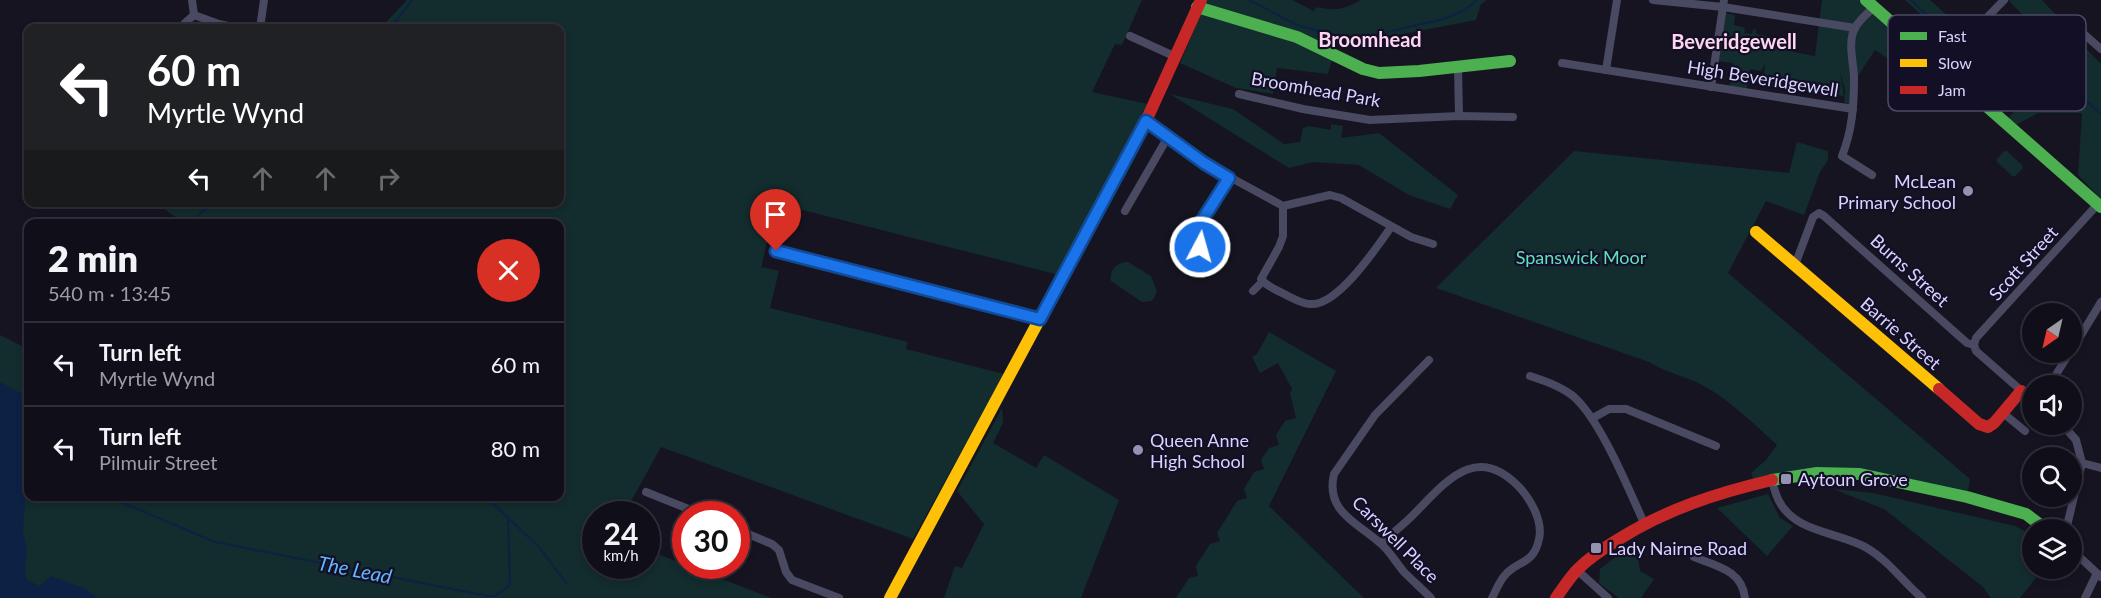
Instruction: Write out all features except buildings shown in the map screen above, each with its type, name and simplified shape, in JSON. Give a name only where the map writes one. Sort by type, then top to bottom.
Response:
[{"type":"street","points":[[192,0],[194,15]]},
{"type":"street","points":[[261,24],[264,0]]},
{"type":"street","points":[[1606,70],[1617,0]]},
{"type":"street","points":[[1653,0],[1723,4],[1855,28]]},
{"type":"street","points":[[1989,15],[2003,1]]},
{"type":"street","points":[[890,598],[1146,121],[1199,4]]},
{"type":"street","name":"Broomhead Park","points":[[1199,4],[1297,37],[1363,69],[1379,73],[1510,61]]},
{"type":"street","points":[[1711,87],[1723,4]]},
{"type":"street","points":[[1872,175],[1842,156],[1854,116],[1854,76],[1851,54],[1855,28],[1870,4],[1888,20]]},
{"type":"street","points":[[185,23],[194,15]]},
{"type":"street","points":[[194,15],[219,24]]},
{"type":"street","points":[[1130,36],[1176,57]]},
{"type":"street","points":[[2086,36],[2101,49]]},
{"type":"street","name":"High Beveridgewell","points":[[1562,63],[1853,109]]},
{"type":"street","points":[[1458,67],[1459,116]]},
{"type":"street","name":"Broomhead Park","points":[[1239,94],[1303,109],[1370,120],[1459,116],[1513,117]]},
{"type":"street","points":[[1991,111],[2099,206]]},
{"type":"street","points":[[1146,121],[1204,163],[1283,206],[1330,195],[1341,198],[1410,237],[1433,244]]},
{"type":"street","points":[[1125,211],[1168,135]]},
{"type":"street","points":[[1180,235],[1194,233],[1229,178]]},
{"type":"street","points":[[1253,291],[1263,281],[1263,274],[1283,236],[1283,206]]},
{"type":"street","name":"Scott Street","points":[[1974,345],[1976,338],[2099,206]]},
{"type":"street","name":"Burns Street","points":[[1795,266],[1813,217],[1819,213],[1967,343],[1974,345],[1976,351],[2020,391]]},
{"type":"street","points":[[1263,281],[1293,299],[1310,304],[1325,302],[1370,259],[1390,227]]},
{"type":"street","name":"Barrie Street","points":[[1756,232],[1979,424],[1988,427],[2003,413],[2020,391]]},
{"type":"street","points":[[1194,233],[1200,247]]},
{"type":"street","points":[[776,251],[1040,319]]},
{"type":"street","points":[[2082,333],[2101,302]]},
{"type":"street","name":"Carswell Place","points":[[1429,360],[1375,415],[1334,474],[1332,491],[1342,512],[1354,524],[1382,543],[1403,571],[1431,598]]},
{"type":"street","points":[[1530,376],[1553,384],[1573,396],[1593,418],[1644,523]]},
{"type":"street","points":[[1593,418],[1609,410],[1626,409],[1716,446]]},
{"type":"street","points":[[2003,413],[2022,429]]},
{"type":"street","points":[[2082,463],[2101,468]]},
{"type":"street","points":[[1382,543],[1439,487],[1461,471],[1479,466],[1501,473],[1527,497],[1541,528],[1534,553],[1527,561],[1505,574],[1492,598]]},
{"type":"street","points":[[1556,598],[1576,570],[1604,546],[1644,523],[1722,492],[1771,479],[1817,473],[1860,474],[1967,497],[2026,514],[2033,519]]},
{"type":"street","points":[[1771,479],[1779,502],[1791,516],[1809,527],[1865,547],[1885,560],[1906,585],[1922,598]]},
{"type":"street","points":[[646,492],[672,502]]},
{"type":"street","points":[[750,535],[772,544],[779,550],[786,572],[792,580],[836,597]]},
{"type":"street","points":[[1694,557],[1730,571],[1744,587],[1745,598]]},
{"type":"street","points":[[2082,559],[2099,575],[2085,598]]},
{"type":"street","points":[[1576,570],[1608,598]]},
{"type":"green space","points":[[407,0],[1142,0],[1122,45],[1115,44],[1092,92],[1148,104],[1059,275],[775,203],[761,269],[762,267],[779,271],[770,308],[908,342],[906,349],[1004,374],[913,539],[661,447],[631,501],[582,501],[582,579],[660,579],[660,555],[672,560],[672,579],[722,579],[771,598],[0,598],[0,335],[24,347],[24,501],[564,501],[564,219],[178,219],[162,207],[564,207],[564,24],[387,24]]},
{"type":"green space","points":[[1207,0],[1292,0],[1314,11],[1316,7],[1344,8],[1361,0],[1487,0],[1481,4],[1476,20],[1398,35],[1337,41],[1328,74],[1277,68],[1273,94],[1236,88],[1180,63]]},
{"type":"green space","points":[[1822,0],[1866,0],[1888,20],[1888,58],[1875,50],[1858,76],[1853,109],[1844,108],[1845,90],[1840,72],[1844,96],[1830,94],[1830,91],[1810,88],[1810,84],[1787,79],[1786,84],[1777,82],[1776,90],[1773,86],[1763,84],[1765,64],[1761,71],[1750,69],[1746,93],[1729,90],[1733,63],[1717,61],[1724,13],[1735,15],[1734,25],[1745,28],[1744,33],[1752,34],[1753,29],[1756,30],[1756,34],[1785,39],[1784,46],[1792,47],[1793,52],[1815,56]]},
{"type":"green space","points":[[1905,0],[1930,0],[1947,15],[1921,15]]},
{"type":"green space","points":[[2042,0],[2056,15],[2023,15],[2009,1]]},
{"type":"green space","points":[[2086,49],[2101,64],[2101,199],[2078,175],[2082,113],[2038,113],[2016,125],[2007,119],[2015,111],[2086,111]]},
{"type":"green space","points":[[1170,94],[1233,109],[1284,144],[1300,142],[1303,128],[1309,126],[1331,130],[1331,124],[1343,126],[1341,138],[1379,133],[1458,195],[1450,209],[1409,195],[1359,165],[1314,162],[1289,168]]},
{"type":"green space","name":"Spanswick Moor","points":[[1797,142],[1828,151],[1828,160],[1820,172],[1804,215],[1766,201],[1728,273],[1970,479],[1967,497],[1855,473],[1756,485],[1751,473],[1766,460],[1777,445],[1714,392],[1649,362],[1436,288],[1574,151],[1789,173]]},
{"type":"green space","points":[[2004,151],[2007,151],[2022,165],[2023,168],[2015,176],[2012,176],[1997,162]]},
{"type":"green space","points":[[1128,262],[1151,276],[1157,292],[1152,301],[1142,302],[1111,281],[1111,273],[1115,267],[1120,263]]},
{"type":"green space","points":[[1269,332],[1336,371],[1269,506],[1364,598],[1176,598],[1189,578],[1198,576],[1196,566],[1210,544],[1220,541],[1217,533],[1237,501],[1247,498],[1244,489],[1254,472],[1264,469],[1261,460],[1269,448],[1279,445],[1276,435],[1285,421],[1296,418],[1290,394],[1292,389],[1278,363],[1260,373],[1252,357],[1257,354]]},
{"type":"green space","points":[[1002,408],[1003,423],[993,443],[1036,468],[1044,455],[1119,500],[1081,598],[944,598],[955,566],[962,568],[984,524],[957,491]]},
{"type":"green space","points":[[1833,489],[1873,493],[2015,526],[2022,530],[2022,579],[2035,579],[2020,598],[1991,598],[1983,587],[1884,509]]},
{"type":"green space","points":[[1768,494],[1780,518],[1793,526],[1767,556],[1717,508]]},
{"type":"green space","points":[[1636,541],[1640,571],[1654,579],[1641,598],[1619,598],[1599,583],[1600,569]]},
{"type":"water","points":[[0,382],[24,395],[25,501],[23,531],[27,553],[25,569],[27,580],[40,586],[51,576],[83,588],[98,598],[0,598]]},
{"type":"waterway","name":"The Lead","points":[[394,24],[412,0]]},
{"type":"waterway","points":[[1249,0],[1297,25],[1340,37],[1359,38],[1444,19],[1465,10],[1477,0]]},
{"type":"waterway","points":[[1911,0],[1927,15]]},
{"type":"waterway","points":[[2086,101],[2101,114]]},
{"type":"waterway","name":"The Lead","points":[[196,219],[198,215],[211,207]]},
{"type":"waterway","name":"The Lead","points":[[119,501],[215,542],[488,596],[495,596],[510,585],[508,516]]},
{"type":"waterway","points":[[490,501],[539,547],[567,584]]},
{"type":"traffic: fast","points":[[1866,0],[1888,19]]},
{"type":"traffic: fast","points":[[1197,7],[1297,37],[1363,69],[1379,73],[1510,61]]},
{"type":"traffic: fast","points":[[1992,111],[2101,207]]},
{"type":"traffic: fast","points":[[1772,480],[1817,473],[1860,474],[1967,497],[2026,514],[2033,519]]},
{"type":"traffic: slow","points":[[890,598],[1118,173]]},
{"type":"traffic: slow","points":[[1756,232],[1939,389]]},
{"type":"traffic: jam","points":[[1118,173],[1146,121],[1201,0]]},
{"type":"traffic: jam","points":[[1939,389],[1979,424],[1988,427],[2021,391]]},
{"type":"traffic: jam","points":[[1556,598],[1572,576],[1587,561],[1637,528],[1693,503],[1772,480]]},
{"type":"place","name":"McLean Primary School","points":[[1968,191]]},
{"type":"place","name":"Queen Anne High School","points":[[1138,450]]},
{"type":"place","name":"Aytoun Grove","points":[[1786,479]]},
{"type":"place","name":"Lady Nairne Road","points":[[1596,548]]},
{"type":"district","name":"Broomhead","points":[[1370,39]]},
{"type":"district","name":"Beveridgewell","points":[[1734,41]]},
{"type":"route","points":[[776,251],[1040,319],[1146,121],[1229,178],[1194,233],[1200,247]]}]
